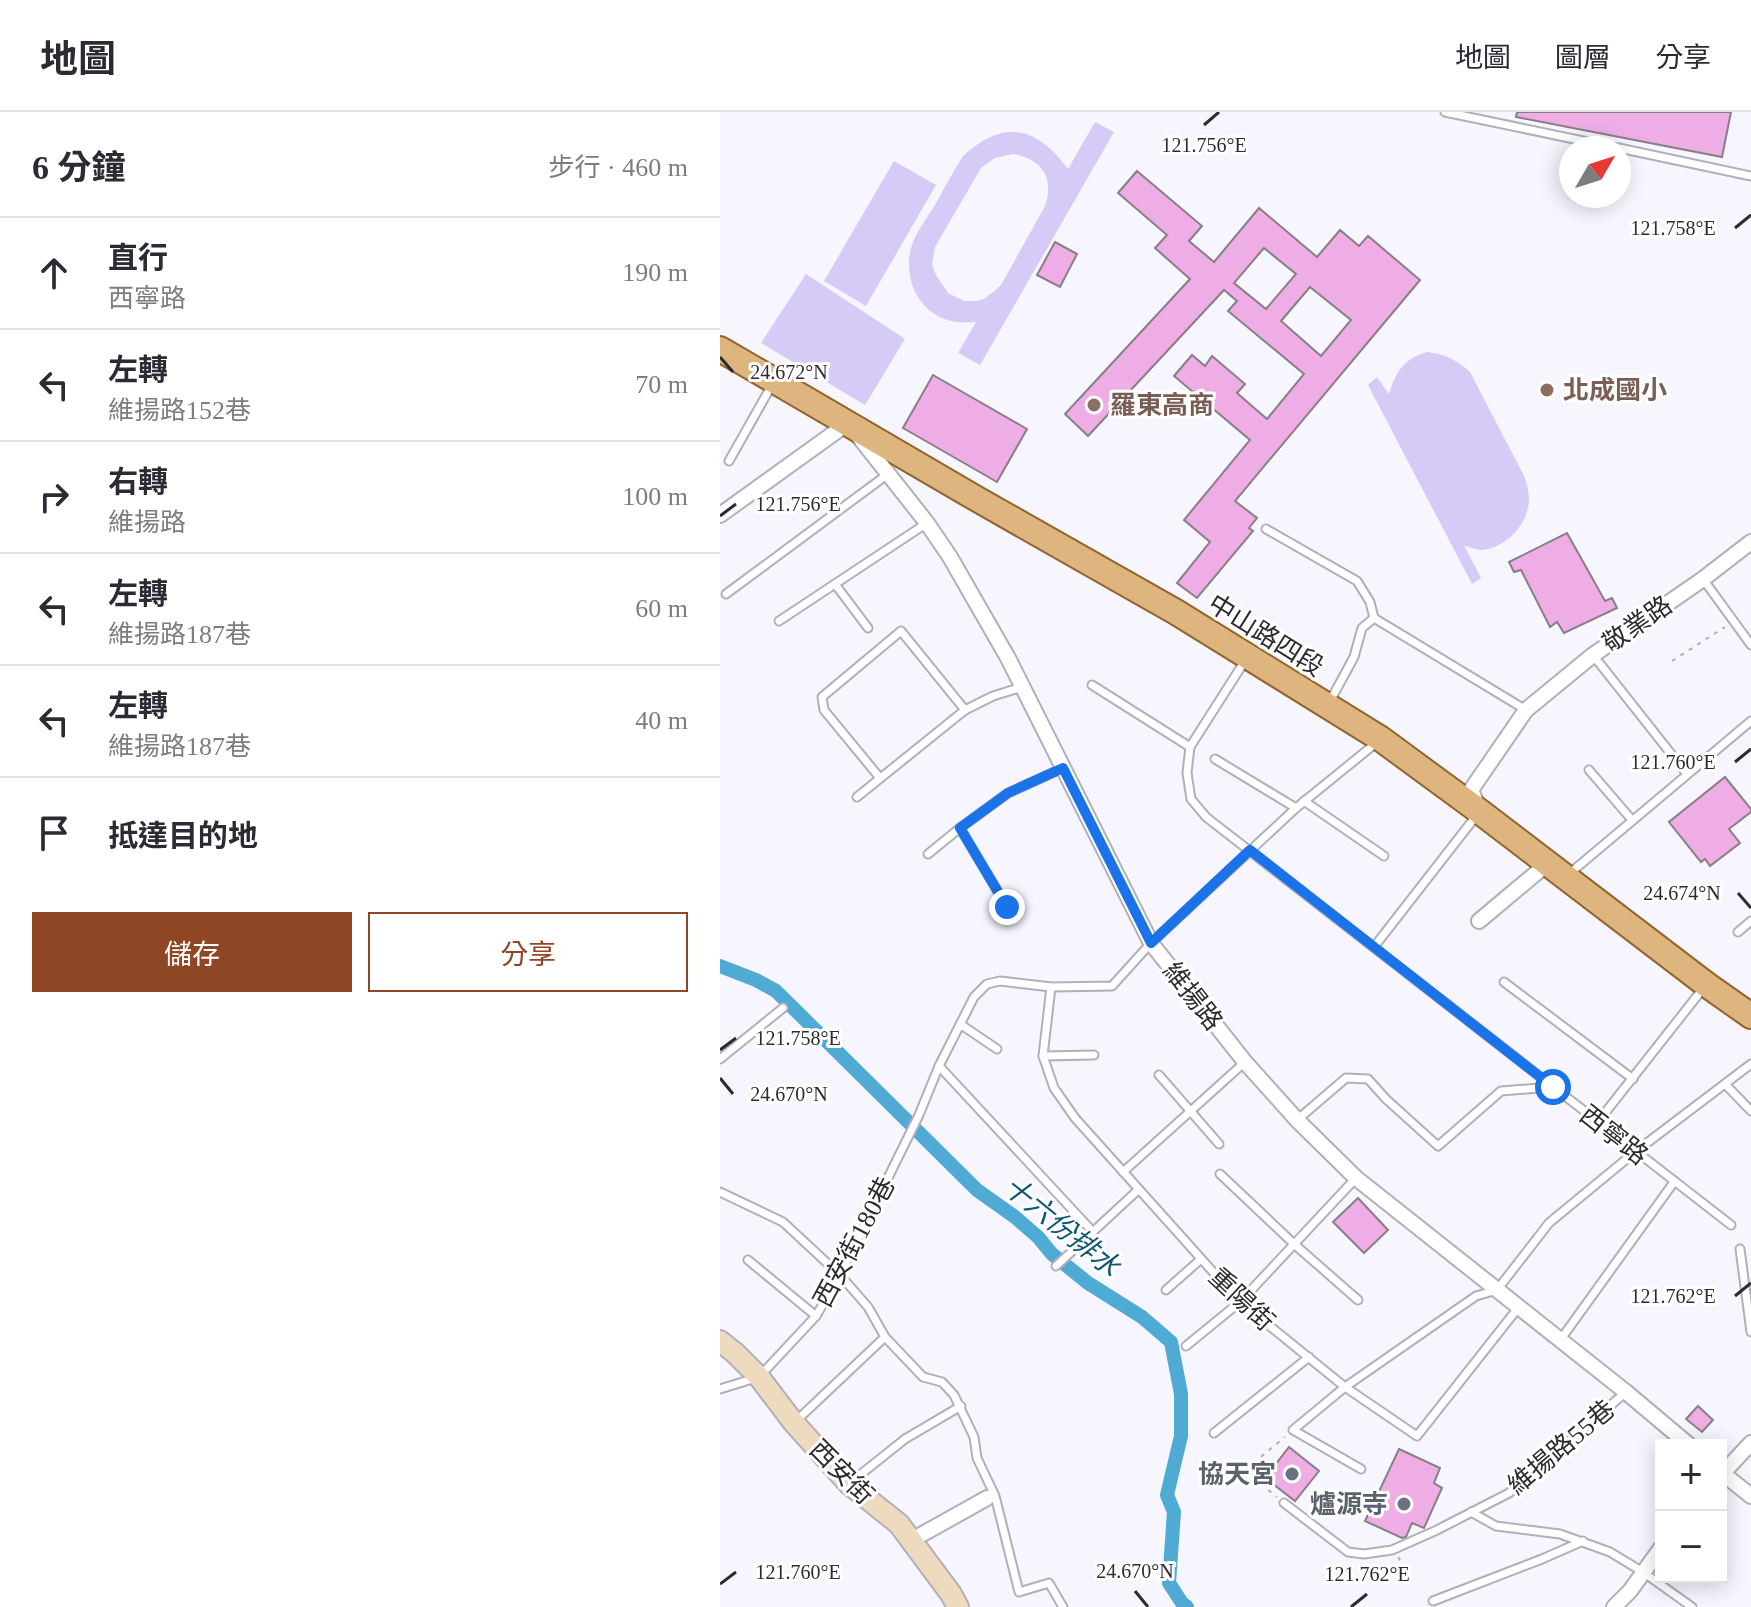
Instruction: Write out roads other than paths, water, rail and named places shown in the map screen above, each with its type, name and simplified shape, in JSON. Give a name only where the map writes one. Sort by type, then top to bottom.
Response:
[{"type":"main road","name":"中山路四段","points":[[720,349],[1176,612],[1381,739],[1707,985],[1750,1014]]},
{"type":"street","name":"維揚路","points":[[848,423],[927,523],[965,582],[1008,658],[1151,943],[1245,1062],[1297,1120],[1356,1178],[1682,1439]]},
{"type":"street","points":[[720,515],[848,423]]},
{"type":"street","name":"敬業路","points":[[1479,811],[1471,790],[1526,710],[1593,655],[1751,542]]},
{"type":"street","points":[[1479,921],[1556,870]]},
{"type":"street","name":"西安街","points":[[720,1341],[759,1377],[794,1423],[849,1484],[899,1524],[958,1607]]},
{"type":"street","points":[[1727,1467],[1751,1443]]},
{"type":"street","points":[[1727,1478],[1751,1496]]},
{"type":"street","points":[[912,1540],[987,1498]]},
{"type":"street","points":[[1614,1607],[1630,1591],[1655,1556]]},
{"type":"lane","points":[[1445,112],[1560,136]]},
{"type":"lane","points":[[1631,151],[1751,175]]},
{"type":"lane","points":[[729,461],[774,381]]},
{"type":"lane","points":[[726,594],[888,474]]},
{"type":"lane","points":[[779,621],[927,523]]},
{"type":"lane","points":[[1266,529],[1357,581],[1370,602],[1374,618],[1526,710]]},
{"type":"lane","points":[[1703,579],[1751,645]]},
{"type":"lane","points":[[835,584],[868,628]]},
{"type":"lane","points":[[1327,706],[1354,657],[1362,628],[1374,618]]},
{"type":"lane","points":[[880,778],[824,710],[822,697],[901,631],[965,710]]},
{"type":"lane","points":[[1593,655],[1687,774]]},
{"type":"lane","points":[[1092,685],[1190,747],[1247,657]]},
{"type":"lane","points":[[857,797],[965,710],[993,696],[1022,687]]},
{"type":"lane","points":[[1556,870],[1632,820],[1751,721]]},
{"type":"lane","points":[[1051,987],[1112,986],[1151,943],[1250,850],[1304,801],[1381,739]]},
{"type":"lane","name":"西寧路","points":[[1190,747],[1187,773],[1191,799],[1206,817],[1731,1225]]},
{"type":"lane","points":[[1215,759],[1296,808]]},
{"type":"lane","points":[[928,854],[1008,793],[1063,768]]},
{"type":"lane","points":[[1589,770],[1632,820]]},
{"type":"lane","points":[[1304,801],[1384,856]]},
{"type":"lane","points":[[1374,947],[1479,811]]},
{"type":"lane","points":[[960,828],[1007,907]]},
{"type":"lane","points":[[1738,932],[1751,921]]},
{"type":"lane","name":"西安街180巷","points":[[759,1377],[816,1316],[840,1275],[974,997],[987,984],[1000,981],[1051,987]]},
{"type":"lane","points":[[1504,982],[1633,1079]]},
{"type":"lane","points":[[1597,1123],[1707,985]]},
{"type":"lane","name":"重陽街","points":[[1051,987],[1043,1056],[1054,1088],[1075,1118],[1240,1302],[1345,1387],[1417,1436],[1518,1308]]},
{"type":"lane","points":[[720,1059],[783,1008]]},
{"type":"lane","points":[[960,1024],[997,1049]]},
{"type":"lane","points":[[1043,1056],[1094,1055]]},
{"type":"lane","points":[[1123,1172],[1245,1062]]},
{"type":"lane","points":[[1361,1469],[1293,1430],[1345,1387],[1476,1296],[1497,1290],[1549,1223],[1635,1152],[1751,1064]]},
{"type":"lane","points":[[939,1066],[1093,1232]]},
{"type":"lane","points":[[1159,1075],[1219,1144]]},
{"type":"lane","points":[[1297,1120],[1346,1078],[1368,1079],[1438,1146],[1501,1091],[1553,1087]]},
{"type":"lane","points":[[1725,1084],[1751,1111]]},
{"type":"lane","points":[[1220,1174],[1358,1300]]},
{"type":"lane","points":[[1186,1346],[1240,1302],[1356,1178]]},
{"type":"lane","points":[[1560,1340],[1674,1182]]},
{"type":"lane","points":[[1056,1266],[1138,1190]]},
{"type":"lane","points":[[720,1192],[783,1222],[840,1275],[868,1307],[885,1337],[923,1377],[942,1382],[954,1395],[974,1437],[977,1458],[995,1496],[1019,1592],[1049,1583],[1063,1607]]},
{"type":"lane","points":[[1740,1249],[1751,1332]]},
{"type":"lane","points":[[1166,1290],[1201,1259]]},
{"type":"lane","points":[[748,1260],[816,1316]]},
{"type":"lane","points":[[794,1423],[885,1337]]},
{"type":"lane","points":[[1214,1433],[1309,1357]]},
{"type":"lane","points":[[720,1389],[759,1377]]},
{"type":"lane","name":"維揚路55巷","points":[[1284,1503],[1348,1552],[1364,1554],[1392,1550],[1509,1493],[1626,1392]]},
{"type":"lane","points":[[849,1484],[905,1439],[961,1406]]},
{"type":"lane","points":[[1471,1512],[1496,1526],[1560,1534],[1610,1552],[1692,1607]]},
{"type":"lane","points":[[1433,1601],[1583,1541]]},
{"type":"waterway","name":"十六份排水","points":[[720,966],[776,991],[977,1190],[1015,1217],[1052,1254],[1088,1283],[1142,1317],[1171,1342],[1181,1394],[1181,1436],[1167,1495],[1174,1512],[1169,1583],[1187,1607]]},
{"type":"place","name":"北成國小","points":[[1547,390]]},
{"type":"place","name":"羅東高商","points":[[1094,405]]},
{"type":"place","name":"協天宮","points":[[1292,1474]]},
{"type":"place","name":"爐源寺","points":[[1404,1504]]}]
